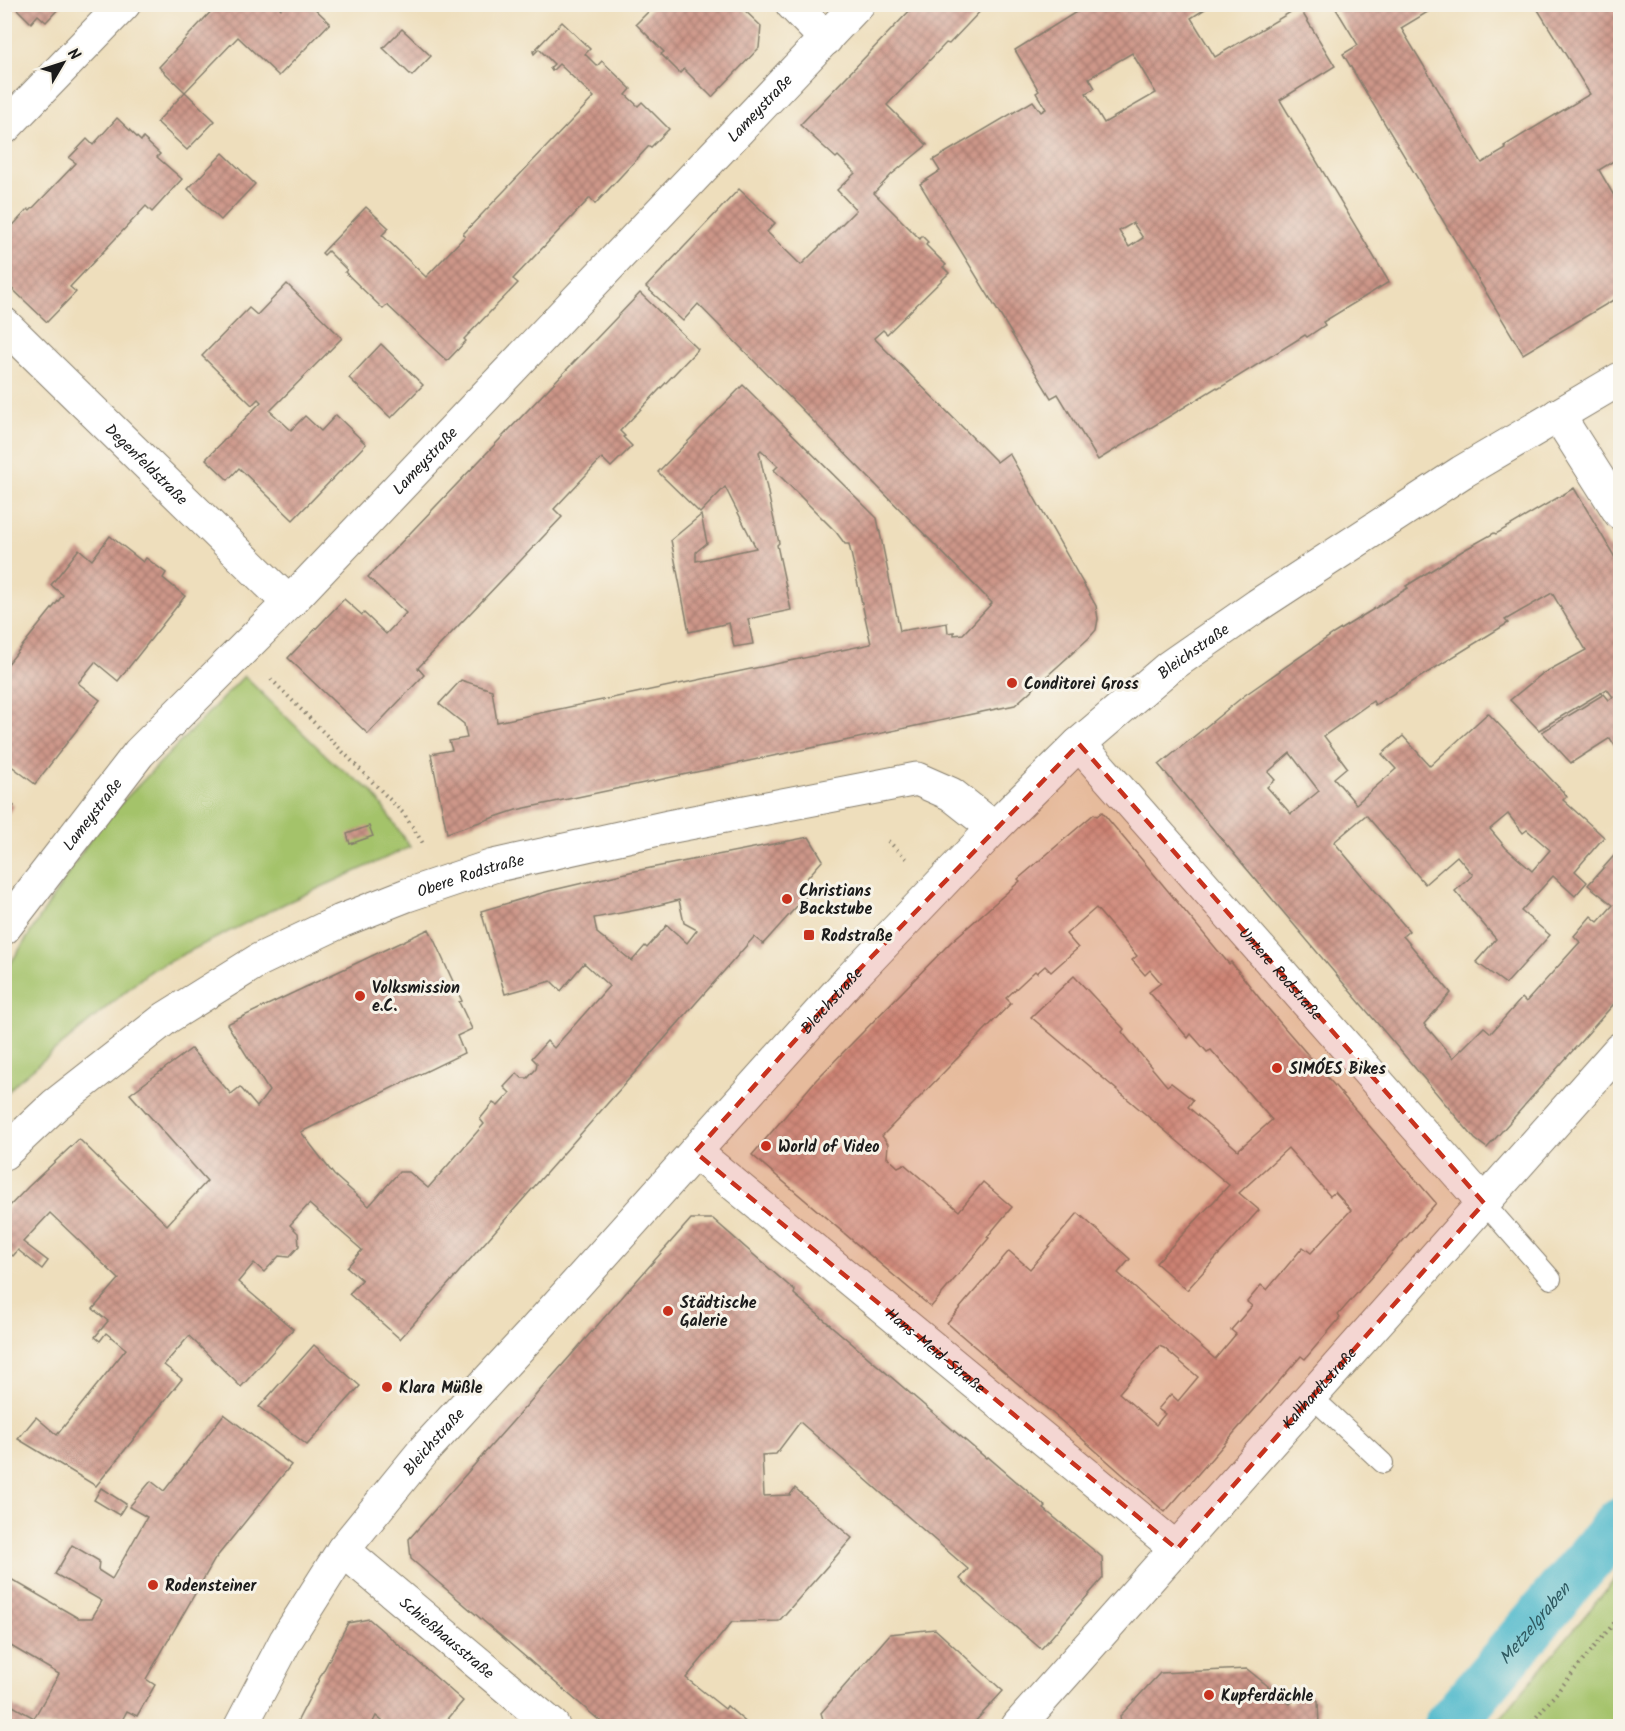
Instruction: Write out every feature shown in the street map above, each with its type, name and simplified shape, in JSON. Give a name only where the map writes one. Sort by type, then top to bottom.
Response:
[{"type":"street","points":[[4,128],[124,4]]},
{"type":"street","points":[[792,4],[826,39]]},
{"type":"street","name":"Lameystraße","points":[[4,928],[139,753],[289,603],[858,4]]},
{"type":"street","name":"Degenfeldstraße","points":[[4,324],[289,603]]},
{"type":"street","name":"Bleichstraße","points":[[241,1726],[286,1640],[343,1550],[426,1448],[850,979],[994,828],[1079,744],[1168,667],[1258,605],[1462,472],[1620,379]]},
{"type":"street","points":[[1558,415],[1620,513]]},
{"type":"street","name":"Untere Rodstraße","points":[[1079,744],[1484,1203]]},
{"type":"street","name":"Obere Rodstraße","points":[[4,1153],[55,1105],[166,1018],[259,960],[341,921],[447,881],[493,866],[668,827],[916,779],[951,794],[994,828]]},
{"type":"street","name":"Kallhardtstraße","points":[[1018,1726],[1620,1049]]},
{"type":"street","name":"Hans-Meid-Straße","points":[[695,1152],[1177,1549]]},
{"type":"street","name":"Schießhausstraße","points":[[343,1550],[553,1726]]},
{"type":"lane","points":[[1484,1203],[1551,1279]]},
{"type":"lane","points":[[1312,1396],[1383,1463]]},
{"type":"path","points":[[242,650],[404,814],[447,881]]},
{"type":"path","points":[[1528,1726],[1620,1616]]},
{"type":"highlighted area","points":[[1079,744],[1484,1203],[1177,1549],[695,1152],[850,979]]},
{"type":"green space","points":[[244,676],[335,764],[372,791],[410,847],[286,903],[150,971],[16,1083],[5,1095],[5,972],[98,827]]},
{"type":"green space","points":[[1620,1573],[1620,1726],[1494,1726]]},
{"type":"building","points":[[12,4],[63,4],[46,22],[38,15],[31,23]]},
{"type":"building","points":[[218,4],[276,4],[281,9],[286,4],[310,4],[330,23],[279,76],[238,37],[185,92],[159,67]]},
{"type":"building","points":[[916,4],[987,4],[887,105],[927,145],[891,175],[874,193],[920,239],[922,236],[928,242],[926,245],[946,265],[943,267],[949,273],[887,334],[883,330],[874,338],[997,462],[1009,453],[1096,606],[1098,619],[1096,630],[1015,705],[516,810],[447,833],[431,754],[452,750],[449,741],[467,738],[464,724],[439,704],[461,680],[492,690],[497,722],[871,644],[849,544],[845,544],[836,532],[774,470],[778,466],[761,450],[759,452],[791,610],[748,619],[753,644],[734,647],[729,623],[689,632],[671,540],[701,515],[707,543],[696,552],[696,561],[756,548],[725,487],[700,513],[658,472],[743,385],[877,518],[900,631],[947,623],[948,633],[963,634],[992,603],[698,304],[683,321],[646,287],[739,189],[775,223],[767,232],[801,265],[856,210],[837,190],[855,173],[800,125]]},
{"type":"building","points":[[1089,4],[1213,4],[1191,18],[1215,57],[1299,7],[1335,66],[1280,100],[1389,282],[1323,322],[1325,325],[1307,337],[1305,335],[1098,460],[1058,394],[1051,398],[920,184],[940,171],[933,160],[1033,101],[1041,112],[1046,109],[1036,93],[1039,91],[1015,50]],"holes":[[[1132,53],[1156,93],[1104,123],[1086,93],[1095,88],[1089,78]],[[1133,223],[1143,238],[1129,247],[1119,231]]]},
{"type":"building","points":[[1333,4],[1441,4],[1401,28],[1482,163],[1506,149],[1504,146],[1590,94],[1535,5],[1620,5],[1620,157],[1599,170],[1620,206],[1620,296],[1523,354],[1343,54],[1358,45]]},
{"type":"building","points":[[655,5],[739,5],[761,26],[759,48],[712,97],[684,69],[680,73],[661,54],[664,52],[636,24]]},
{"type":"building","points":[[562,22],[590,49],[585,54],[597,66],[602,61],[631,89],[626,95],[638,106],[642,102],[669,129],[651,147],[649,146],[595,204],[590,198],[513,279],[518,283],[464,339],[466,341],[447,361],[387,305],[383,309],[345,272],[347,270],[328,251],[324,255],[322,253],[366,207],[389,228],[382,235],[426,277],[465,236],[463,234],[594,97],[559,64],[552,71],[550,68],[554,64],[539,49],[534,54],[533,52]]},
{"type":"building","points":[[402,29],[431,56],[412,76],[383,48]]},
{"type":"building","points":[[185,92],[215,121],[187,150],[157,122]]},
{"type":"building","points":[[117,118],[141,141],[143,138],[160,154],[157,157],[182,179],[152,212],[146,206],[70,287],[76,292],[47,322],[4,281],[4,239],[7,237],[5,234],[76,163],[69,158],[87,139],[93,145]]},
{"type":"building","points":[[223,153],[255,184],[221,220],[188,189]]},
{"type":"building","points":[[287,284],[342,338],[270,411],[291,430],[305,416],[321,431],[336,415],[366,444],[293,520],[239,468],[228,480],[206,459],[261,402],[258,399],[252,405],[202,356],[249,308],[257,315]]},
{"type":"building","points":[[640,293],[698,349],[620,431],[632,446],[611,467],[602,458],[554,509],[562,517],[418,668],[424,675],[368,734],[288,658],[344,599],[362,615],[364,613],[386,634],[406,613],[368,577]]},
{"type":"building","points":[[381,344],[423,385],[391,418],[349,378]]},
{"type":"building","points":[[1574,488],[1620,566],[1620,754],[1610,738],[1571,763],[1542,732],[1604,694],[1609,700],[1613,697],[1607,689],[1539,730],[1510,700],[1542,674],[1586,650],[1552,593],[1505,620],[1508,623],[1375,705],[1373,701],[1324,736],[1347,767],[1334,778],[1356,804],[1396,769],[1382,754],[1403,736],[1430,766],[1488,713],[1567,796],[1563,800],[1604,837],[1575,871],[1587,882],[1575,896],[1553,876],[1521,911],[1550,935],[1506,984],[1476,962],[1496,939],[1455,891],[1473,875],[1457,856],[1425,884],[1366,815],[1334,842],[1409,931],[1403,936],[1451,993],[1424,1024],[1453,1058],[1484,1027],[1491,1033],[1522,998],[1526,1002],[1580,942],[1574,936],[1591,916],[1598,922],[1613,905],[1588,885],[1620,849],[1620,997],[1487,1148],[1475,1139],[1159,765],[1245,695],[1333,634],[1464,550]],"holes":[[[1290,753],[1319,791],[1291,814],[1267,787],[1275,780],[1268,772]],[[1508,814],[1523,833],[1527,830],[1550,850],[1532,871],[1506,848],[1490,829]]]},
{"type":"building","points":[[110,536],[143,562],[146,558],[166,573],[163,578],[185,596],[118,681],[95,662],[78,683],[100,700],[35,784],[10,765],[4,773],[4,663],[7,665],[63,595],[51,585],[79,549],[92,560]]},
{"type":"building","points":[[4,798],[14,806],[4,819]]},
{"type":"building","points":[[1102,812],[1229,964],[1231,962],[1264,1004],[1436,1203],[1338,1315],[1340,1318],[1305,1359],[1301,1356],[1165,1512],[947,1323],[1009,1251],[1030,1269],[1078,1213],[1130,1259],[1118,1273],[1215,1359],[1236,1334],[1231,1330],[1252,1306],[1247,1302],[1261,1285],[1267,1290],[1303,1247],[1311,1253],[1351,1210],[1335,1192],[1330,1196],[1288,1148],[1239,1193],[1259,1210],[1187,1290],[1156,1263],[1229,1185],[1031,1017],[1074,976],[1124,1029],[1122,1032],[1167,1086],[1171,1083],[1193,1100],[1188,1107],[1238,1150],[1272,1120],[1211,1050],[1207,1052],[1191,1034],[1188,1038],[1149,992],[1161,983],[1150,970],[1145,975],[1132,960],[1137,956],[1096,908],[1066,934],[1078,948],[1051,972],[1045,966],[1037,973],[1035,971],[1006,998],[1011,1003],[882,1136],[888,1144],[887,1157],[898,1167],[904,1164],[959,1211],[983,1182],[1012,1207],[931,1307],[752,1155],[816,1080],[951,942],[1020,881],[1018,879],[1094,814],[1097,816]],"holes":[[[1159,1346],[1198,1377],[1178,1401],[1171,1394],[1158,1409],[1165,1414],[1156,1425],[1119,1393]]]},
{"type":"building","points":[[369,826],[373,836],[350,844],[347,834]]},
{"type":"building","points":[[809,837],[823,860],[799,887],[807,895],[763,944],[754,937],[400,1339],[349,1294],[362,1280],[347,1267],[362,1250],[309,1204],[290,1225],[298,1233],[299,1246],[289,1257],[279,1256],[264,1272],[254,1263],[238,1282],[293,1329],[241,1387],[189,1336],[164,1365],[182,1379],[96,1486],[18,1439],[36,1417],[57,1435],[126,1349],[106,1333],[100,1341],[95,1337],[108,1321],[93,1309],[119,1279],[50,1213],[23,1242],[48,1261],[42,1269],[18,1250],[13,1256],[4,1249],[4,1212],[79,1139],[167,1225],[207,1181],[130,1094],[191,1049],[231,1094],[240,1087],[257,1107],[269,1091],[227,1024],[429,929],[462,1001],[459,1002],[472,1029],[457,1036],[464,1053],[301,1132],[334,1175],[369,1206],[399,1172],[409,1172],[428,1188],[484,1124],[480,1119],[493,1103],[498,1106],[510,1093],[504,1087],[517,1073],[522,1078],[528,1078],[536,1069],[537,1063],[532,1058],[547,1041],[554,1048],[609,986],[584,963],[561,991],[551,981],[505,994],[481,911],[549,891],[630,872]],"holes":[[[679,900],[684,923],[697,930],[687,943],[667,925],[632,961],[597,933],[594,918]]]},
{"type":"building","points":[[691,1219],[713,1219],[795,1291],[794,1294],[986,1458],[988,1457],[1046,1507],[1044,1509],[1102,1557],[1103,1578],[1041,1649],[960,1579],[968,1569],[800,1422],[776,1454],[762,1455],[764,1496],[790,1495],[795,1488],[852,1538],[779,1621],[732,1622],[686,1678],[725,1709],[727,1706],[750,1726],[606,1726],[411,1559],[409,1539]]},
{"type":"building","points":[[314,1345],[360,1386],[307,1445],[259,1407]]},
{"type":"building","points":[[224,1414],[291,1465],[215,1559],[146,1679],[155,1685],[137,1716],[127,1711],[119,1726],[4,1726],[4,1701],[34,1718],[59,1674],[4,1642],[4,1575],[78,1618],[92,1618],[102,1601],[55,1574],[72,1545],[99,1561],[98,1570],[112,1579],[147,1517],[129,1507],[151,1481],[164,1491]]},
{"type":"building","points":[[101,1488],[126,1504],[119,1515],[94,1500]]},
{"type":"building","points":[[369,1619],[463,1701],[442,1726],[388,1726],[376,1716],[371,1726],[295,1726],[348,1623]]},
{"type":"building","points":[[935,1629],[1003,1691],[971,1726],[825,1726],[821,1713],[890,1634]]},
{"type":"building","name":"Kupferdächle","points":[[1247,1669],[1290,1704],[1304,1689],[1318,1701],[1319,1726],[1121,1726],[1120,1716],[1160,1673]]},
{"type":"waterway","name":"Metzelgraben","points":[[1448,1726],[1620,1522]]},
{"type":"place","name":"Conditorei Gross","points":[[1012,683]]},
{"type":"place","name":"Christians Backstube","points":[[787,899]]},
{"type":"place","name":"Rodstraße","points":[[809,935]]},
{"type":"place","name":"Volksmission e.C.","points":[[360,996]]},
{"type":"place","name":"SIMÓES Bikes","points":[[1277,1068]]},
{"type":"place","name":"World of Video","points":[[766,1146]]},
{"type":"place","name":"Städtische Galerie","points":[[668,1311]]},
{"type":"place","name":"Klara Müßle","points":[[387,1387]]},
{"type":"place","name":"Rodensteiner","points":[[153,1585]]},
{"type":"place","name":"Kupferdächle","points":[[1209,1695]]}]
